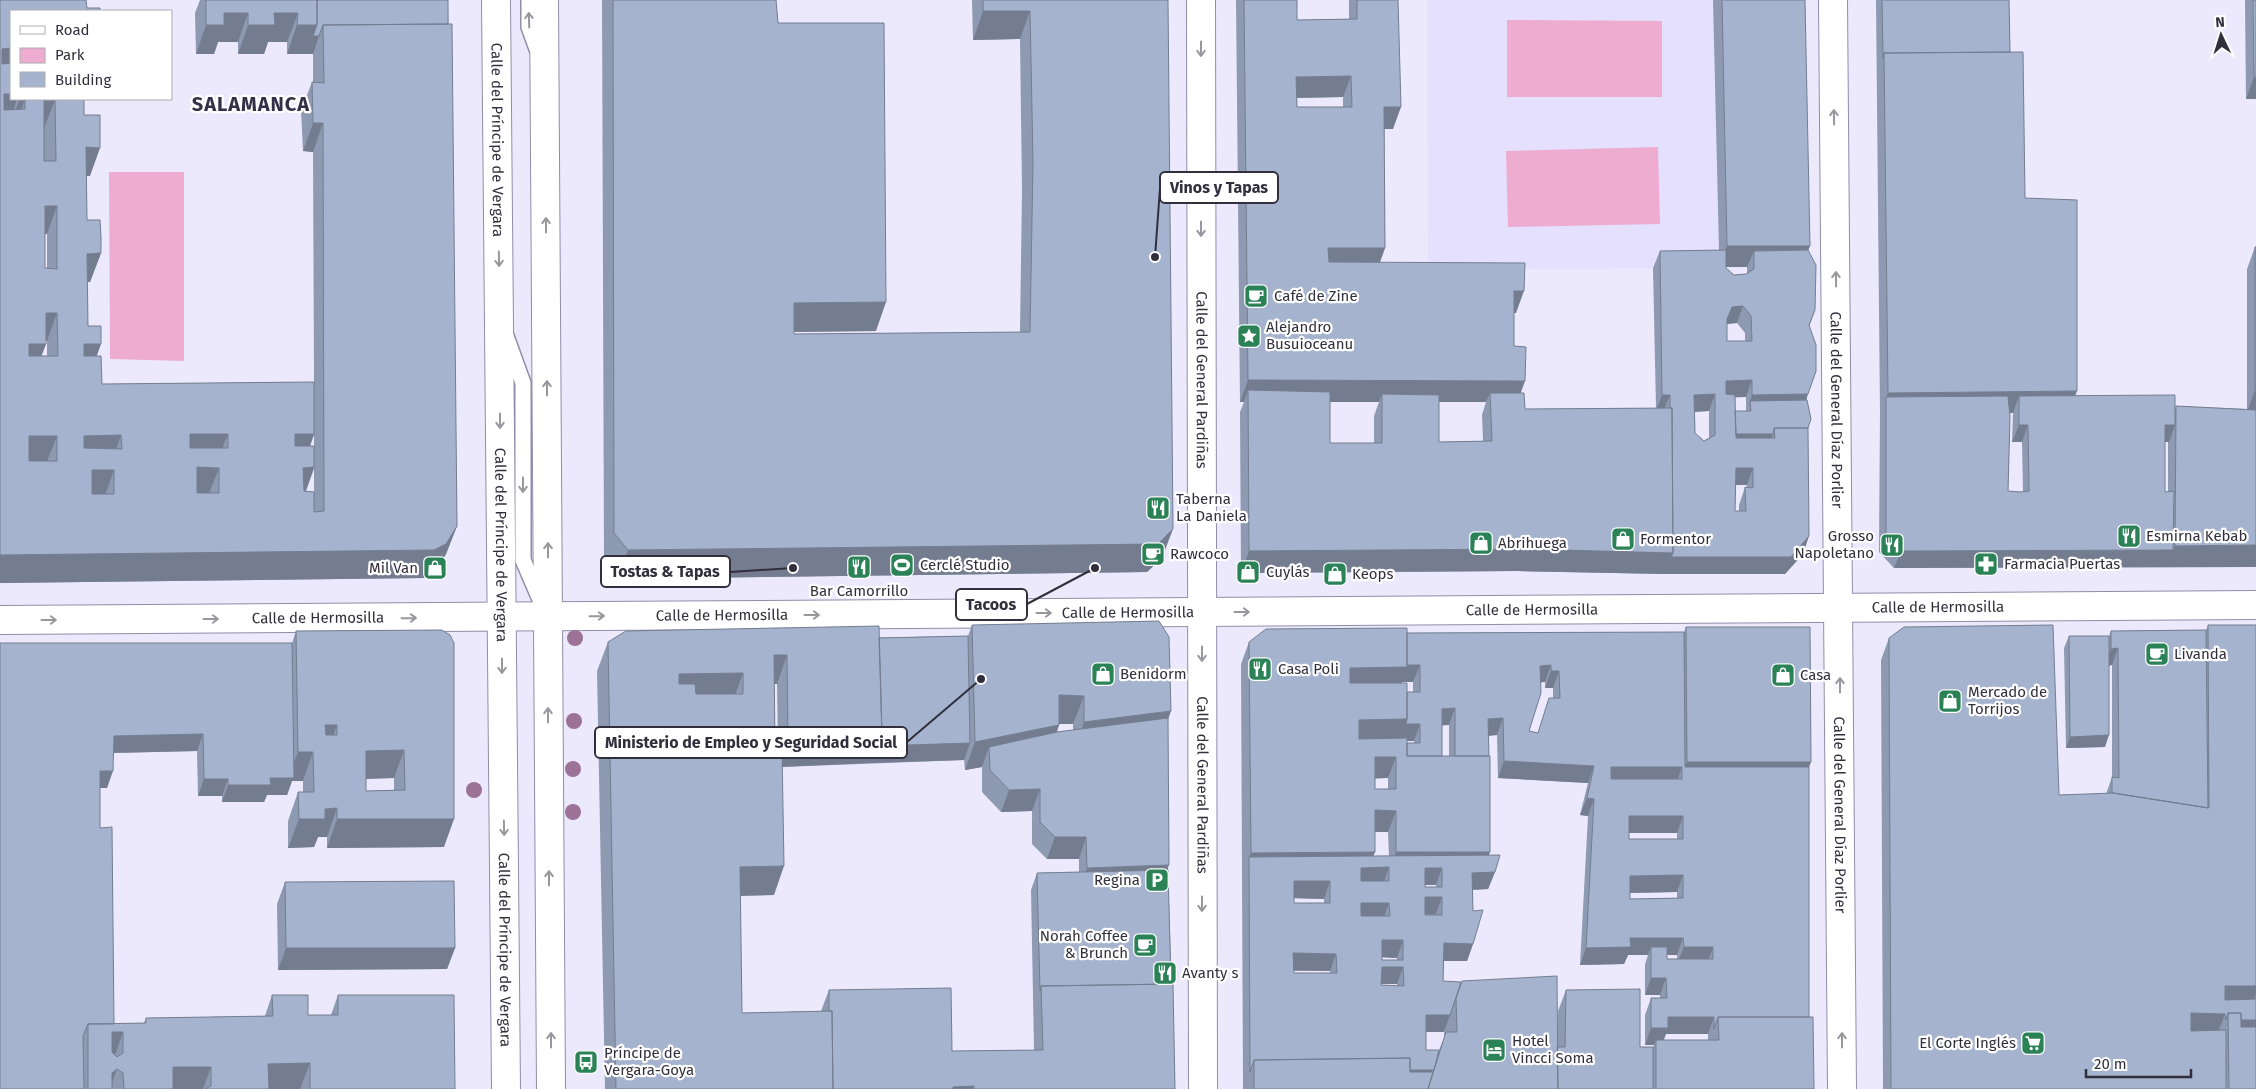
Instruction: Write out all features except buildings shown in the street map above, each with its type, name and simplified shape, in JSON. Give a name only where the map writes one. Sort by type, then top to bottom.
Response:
[{"type":"street","name":"Calle del Príncipe de Vergara","points":[[496,0],[506,1089]]},
{"type":"street","points":[[544,0],[551,1089]]},
{"type":"street","name":"Calle del General Pardiñas","points":[[1201,0],[1203,1089]]},
{"type":"street","name":"Calle del General Díaz Porlier","points":[[1833,0],[1842,1089]]},
{"type":"street","name":"Calle de Hermosilla","points":[[0,620],[2256,605]]},
{"type":"lane","points":[[529,0],[529,27],[545,72]]},
{"type":"lane","points":[[499,319],[524,383],[523,560],[548,617]]},
{"type":"shaded area","points":[[1427,0],[1797,0],[1802,267],[1428,270]]},
{"type":"green space","points":[[1507,20],[1662,21],[1662,97],[1507,97]]},
{"type":"green space","points":[[1658,147],[1660,224],[1508,227],[1506,151]]},
{"type":"green space","points":[[109,172],[184,172],[184,361],[110,359]]},
{"type":"place","name":"Vinos y Tapas","points":[[1155,257]]},
{"type":"place","name":"Café de Zine","points":[[1256,296]]},
{"type":"place","name":"Alejandro Busuioceanu","points":[[1249,336]]},
{"type":"place","name":"Taberna La Daniela","points":[[1158,508]]},
{"type":"place","name":"Esmirna Kebab","points":[[2129,536]]},
{"type":"place","name":"Formentor","points":[[1623,539]]},
{"type":"place","name":"Abrihuega","points":[[1481,543]]},
{"type":"place","name":"Grosso Napoletano","points":[[1892,545]]},
{"type":"place","name":"Rawcoco","points":[[1153,554]]},
{"type":"place","name":"Farmacia Puertas","points":[[1986,564]]},
{"type":"place","name":"Cerclé Studio","points":[[902,565]]},
{"type":"place","name":"Bar Camorrillo","points":[[859,567]]},
{"type":"place","name":"Mil Van","points":[[435,568]]},
{"type":"place","name":"Tostas & Tapas","points":[[793,568]]},
{"type":"place","name":"Tacoos","points":[[1095,568]]},
{"type":"place","name":"Cuylás","points":[[1248,572]]},
{"type":"place","name":"Keops","points":[[1335,574]]},
{"type":"place","name":"Livanda","points":[[2157,654]]},
{"type":"place","name":"Casa Poli","points":[[1260,669]]},
{"type":"place","name":"Benidorm","points":[[1103,674]]},
{"type":"place","name":"Casa","points":[[1783,675]]},
{"type":"place","name":"Ministerio de Empleo y Seguridad Social","points":[[981,679]]},
{"type":"place","name":"Mercado de Torrijos","points":[[1950,701]]},
{"type":"place","name":"Regina","points":[[1157,880]]},
{"type":"place","name":"Norah Coffee & Brunch","points":[[1145,945]]},
{"type":"place","name":"Avanty s","points":[[1165,973]]},
{"type":"place","name":"El Corte Inglés","points":[[2033,1043]]},
{"type":"place","name":"Hotel Vincci Soma","points":[[1494,1050]]},
{"type":"place","name":"Príncipe de Vergara-Goya","points":[[586,1062]]},
{"type":"district","name":"SALAMANCA","points":[[251,104]]}]
